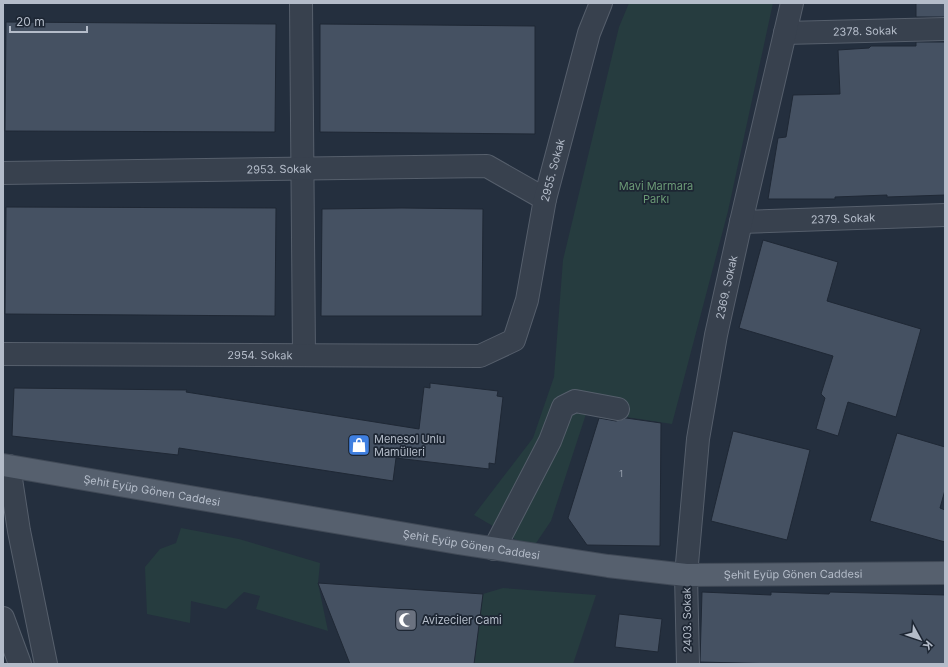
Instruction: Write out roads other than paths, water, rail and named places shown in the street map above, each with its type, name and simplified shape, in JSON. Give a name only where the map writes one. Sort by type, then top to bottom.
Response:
[{"type":"main road","name":"Şehit Eyüp Gönen Caddesi","points":[[6,465],[289,516],[608,566],[686,575],[945,573]]},
{"type":"street","points":[[301,3],[304,354]]},
{"type":"street","name":"2955. Sokak","points":[[514,340],[527,300],[545,199],[589,33],[601,3]]},
{"type":"street","name":"2369. Sokak","points":[[686,575],[698,439],[716,335],[792,3]]},
{"type":"street","name":"2378. Sokak","points":[[785,33],[945,29]]},
{"type":"street","name":"2953. Sokak","points":[[3,173],[487,166],[545,199]]},
{"type":"street","name":"2379. Sokak","points":[[741,222],[945,216]]},
{"type":"street","name":"2954. Sokak","points":[[3,354],[304,354],[480,356],[514,340]]},
{"type":"street","points":[[494,549],[550,441],[563,407],[575,401],[618,409]]},
{"type":"street","points":[[6,465],[46,664]]},
{"type":"street","name":"2403. Sokak","points":[[686,575],[688,664]]},
{"type":"street","points":[[3,618],[20,664]]},
{"type":"place","name":"Menesol Unlu Mamülleri","points":[[359,445]]},
{"type":"place","name":"Avizeciler Cami","points":[[406,620]]},
{"type":"park label","name":"Mavi Marmara Parkı","points":[[656,192]]}]
